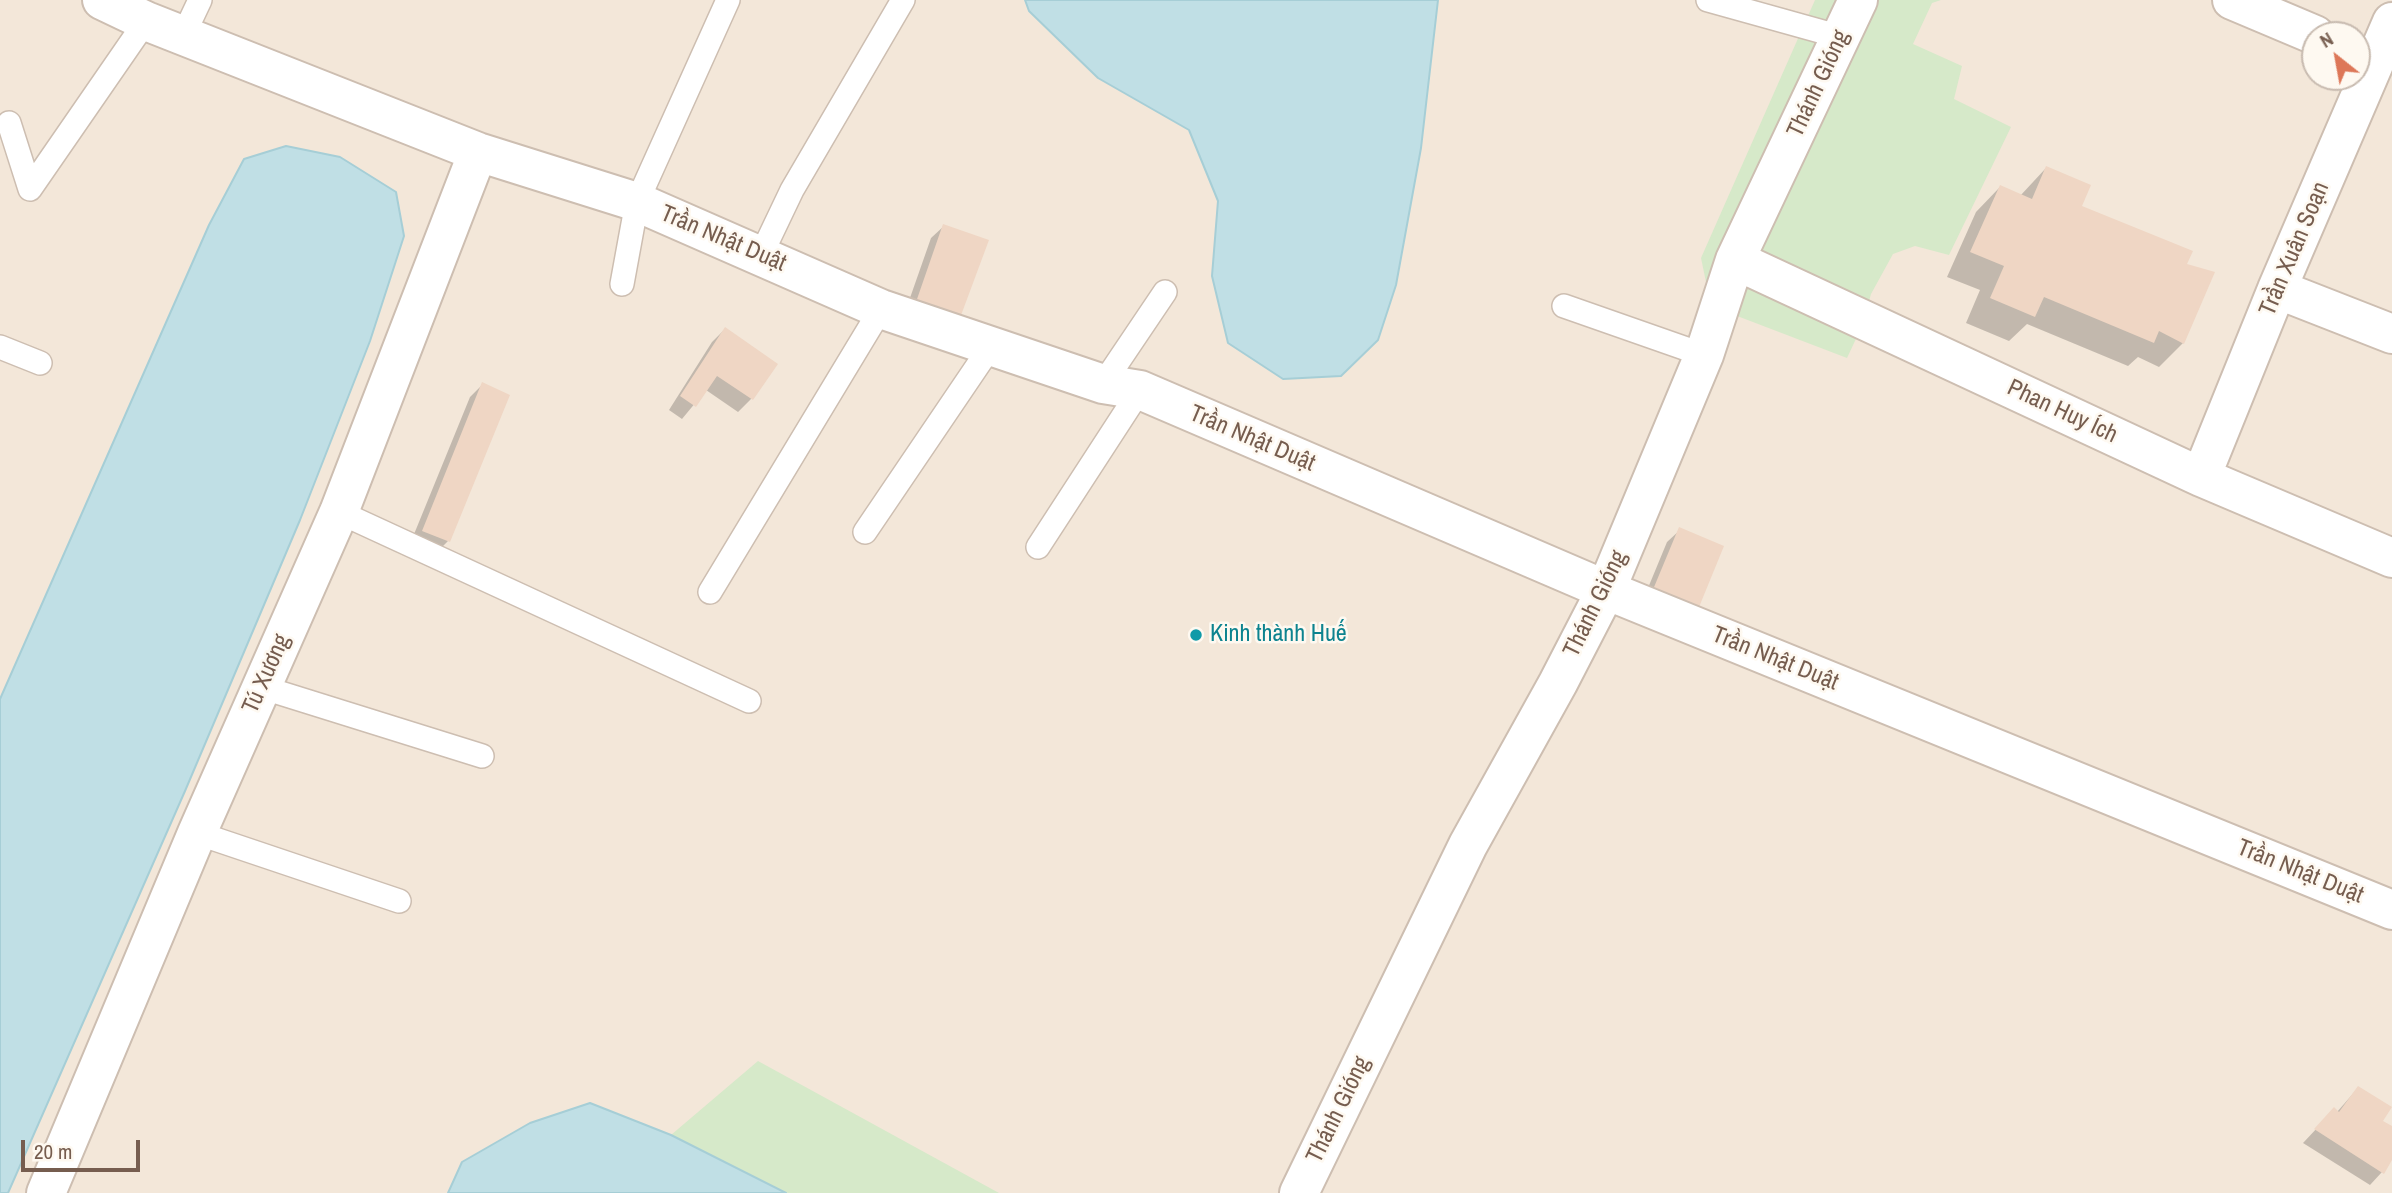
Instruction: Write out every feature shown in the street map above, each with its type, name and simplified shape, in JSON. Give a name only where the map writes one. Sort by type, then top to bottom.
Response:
[{"type":"street","name":"Trần Nhật Duật","points":[[102,0],[183,36],[478,152],[636,202],[881,309],[1121,387],[1606,590],[2392,910]]},
{"type":"street","name":"Thánh Gióng","points":[[1298,1193],[1468,845],[1606,590],[1704,355],[1735,260],[1858,0]]},
{"type":"street","points":[[2232,0],[2301,29]]},
{"type":"street","name":"Trần Xuân Soạn","points":[[2201,477],[2277,289],[2392,22]]},
{"type":"street","name":"Tú Xương","points":[[57,1190],[197,833],[339,512],[478,152]]},
{"type":"street","name":"Phan Huy Ích","points":[[1735,260],[2201,477],[2392,558]]},
{"type":"street","points":[[2277,289],[2392,334]]},
{"type":"lane","points":[[183,36],[200,0]]},
{"type":"lane","points":[[622,284],[636,202],[728,0]]},
{"type":"lane","points":[[761,255],[792,190],[902,0]]},
{"type":"lane","points":[[1708,0],[1841,37]]},
{"type":"lane","points":[[9,123],[30,189],[146,21]]},
{"type":"lane","points":[[1038,547],[1121,387],[1165,292]]},
{"type":"lane","points":[[1564,306],[1704,355]]},
{"type":"lane","points":[[710,592],[881,309]]},
{"type":"lane","points":[[865,532],[991,345]]},
{"type":"lane","points":[[0,347],[40,363]]},
{"type":"lane","points":[[339,512],[749,701]]},
{"type":"lane","points":[[261,687],[482,756]]},
{"type":"lane","points":[[197,833],[399,901]]},
{"type":"shaded area","name":"Kinh thành Huế","points":[[0,0],[2392,0],[2392,1193],[0,1193]]},
{"type":"green space","points":[[1815,0],[1941,0],[1932,3],[1913,44],[1962,66],[1954,99],[2011,127],[1949,255],[1915,246],[1893,254],[1871,294],[1862,326],[1847,358],[1711,306],[1701,258]]},
{"type":"green space","points":[[758,1061],[999,1193],[786,1193],[671,1135]]},
{"type":"water","points":[[1025,0],[1438,0],[1421,148],[1396,285],[1378,340],[1341,376],[1283,379],[1228,343],[1212,276],[1218,201],[1189,130],[1098,78],[1029,11]]},
{"type":"water","points":[[286,146],[340,157],[396,192],[404,236],[370,341],[300,520],[185,791],[8,1193],[0,1193],[0,699],[209,225],[244,159]]},
{"type":"water","points":[[590,1103],[671,1135],[786,1193],[448,1193],[462,1162],[530,1123]]},
{"type":"building","points":[[2046,166],[2091,185],[2082,206],[2193,251],[2187,264],[2215,272],[2184,344],[2159,331],[2154,343],[2044,297],[2035,317],[1990,298],[2004,266],[1970,252],[2000,185],[2032,199]]},
{"type":"building","points":[[943,224],[989,240],[960,318],[916,302]]},
{"type":"building","points":[[725,327],[778,364],[753,400],[717,376],[696,407],[680,396]]},
{"type":"building","points":[[482,382],[510,395],[450,542],[422,531]]},
{"type":"building","points":[[1679,527],[1724,546],[1697,612],[1647,604]]},
{"type":"building","points":[[2358,1086],[2392,1107],[2383,1121],[2392,1126],[2392,1160],[2384,1174],[2314,1129],[2334,1107],[2339,1112]]},
{"type":"place","name":"Kinh thành Huế","points":[[1196,635]]}]
